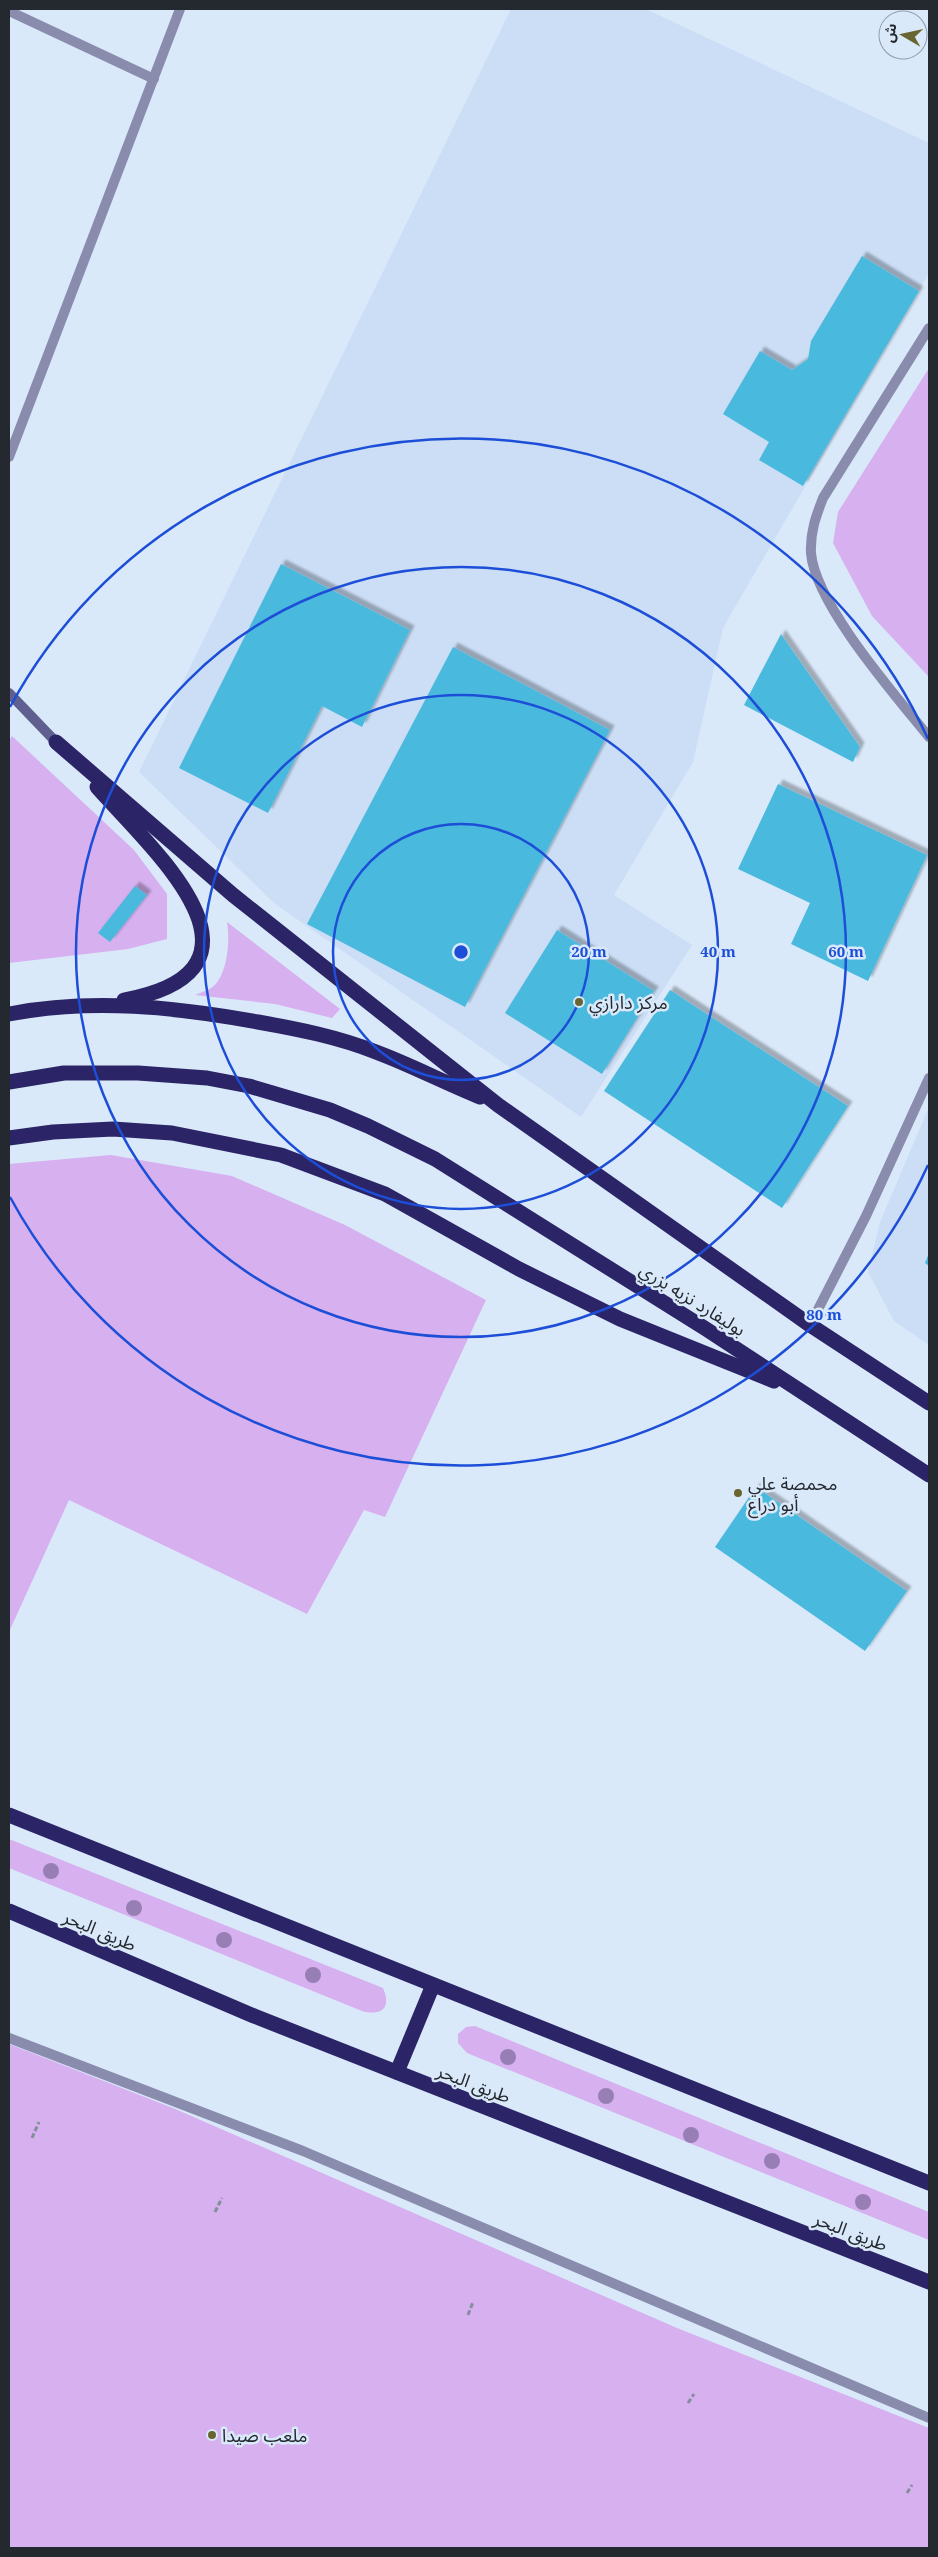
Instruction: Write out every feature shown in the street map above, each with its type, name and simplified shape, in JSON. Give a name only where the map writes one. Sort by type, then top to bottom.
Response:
[{"type":"highway","points":[[56,742],[178,878],[198,913],[204,933],[197,963],[177,981],[143,996],[91,1006]]},
{"type":"highway","points":[[56,742],[234,895],[498,1105],[810,1325],[929,1403]]},
{"type":"highway","points":[[9,1014],[64,1006],[170,1008],[304,1030],[376,1052],[498,1105]]},
{"type":"highway","name":"بوليفارد نزيه بزري","points":[[9,1082],[73,1073],[138,1073],[215,1079],[249,1086],[330,1110],[435,1159],[807,1394],[929,1475]]},
{"type":"highway","points":[[9,1138],[52,1132],[133,1130],[172,1133],[281,1155],[385,1194],[520,1268],[620,1319],[807,1394]]},
{"type":"highway","points":[[9,1815],[929,2183]]},
{"type":"highway","name":"طريق البحر","points":[[9,1911],[254,2016],[929,2282]]},
{"type":"highway","points":[[397,2072],[433,1985]]},
{"type":"street","points":[[9,457],[180,9]]},
{"type":"street","points":[[9,11],[154,79]]},
{"type":"street","points":[[929,328],[823,498],[813,524],[812,554],[818,580],[839,618],[881,677],[929,737]]},
{"type":"street","points":[[9,693],[56,742]]},
{"type":"street","points":[[810,1325],[866,1216],[929,1078]]},
{"type":"street","points":[[9,2038],[303,2151],[929,2418]]},
{"type":"path","points":[[32,2138],[39,2122]]},
{"type":"path","points":[[215,2212],[222,2198]]},
{"type":"path","points":[[468,2315],[473,2302]]},
{"type":"path","points":[[688,2403],[694,2394]]},
{"type":"path","points":[[907,2493],[912,2485]]},
{"type":"shaded area","points":[[511,9],[646,9],[929,143],[929,273],[723,628],[693,762],[614,895],[692,945],[581,1117],[275,904],[139,772]]},
{"type":"shaded area","points":[[929,368],[929,677],[872,616],[833,543],[838,512]]},
{"type":"shaded area","points":[[12,736],[134,850],[167,894],[167,939],[128,949],[9,963],[9,741]]},
{"type":"shaded area","points":[[227,922],[340,1009],[332,1018],[275,1004],[195,995],[208,990],[218,981],[221,975],[227,952]]},
{"type":"shaded area","points":[[929,1107],[929,1345],[894,1321],[868,1272],[880,1222]]},
{"type":"shaded area","points":[[111,1155],[232,1176],[345,1225],[486,1300],[385,1517],[364,1510],[307,1614],[69,1500],[9,1632],[9,1164]]},
{"type":"shaded area","points":[[9,1839],[383,1988],[386,2001],[385,2006],[383,2009],[375,2012],[362,2011],[9,1868]]},
{"type":"shaded area","points":[[475,2026],[929,2212],[929,2240],[467,2053],[458,2043],[458,2034],[466,2027]]},
{"type":"shaded area","points":[[9,2044],[173,2108],[677,2328],[929,2428],[929,2548],[9,2548]]},
{"type":"building","points":[[862,256],[919,291],[803,486],[759,460],[769,442],[723,414],[760,351],[792,370],[808,359],[811,341]]},
{"type":"building","points":[[281,564],[410,630],[362,727],[322,706],[268,813],[179,768]]},
{"type":"building","points":[[781,634],[860,747],[853,762],[744,705]]},
{"type":"building","points":[[453,647],[610,730],[465,1007],[307,924]]},
{"type":"building","points":[[778,784],[927,855],[868,981],[791,944],[810,903],[738,869]]},
{"type":"building","points":[[135,886],[147,895],[110,942],[98,933]]},
{"type":"building","name":"مركز دارازي","points":[[557,930],[654,991],[602,1074],[505,1013]]},
{"type":"building","points":[[670,990],[848,1106],[782,1208],[604,1091]]},
{"type":"building","points":[[929,1253],[929,1266],[925,1263]]},
{"type":"building","points":[[756,1487],[907,1591],[865,1651],[715,1547]]},
{"type":"place","name":"مركز دارازي","points":[[579,1002]]},
{"type":"place","name":"محمصة علي أبو دراع","points":[[738,1493]]},
{"type":"place","name":"ملعب صيدا","points":[[212,2435]]}]
